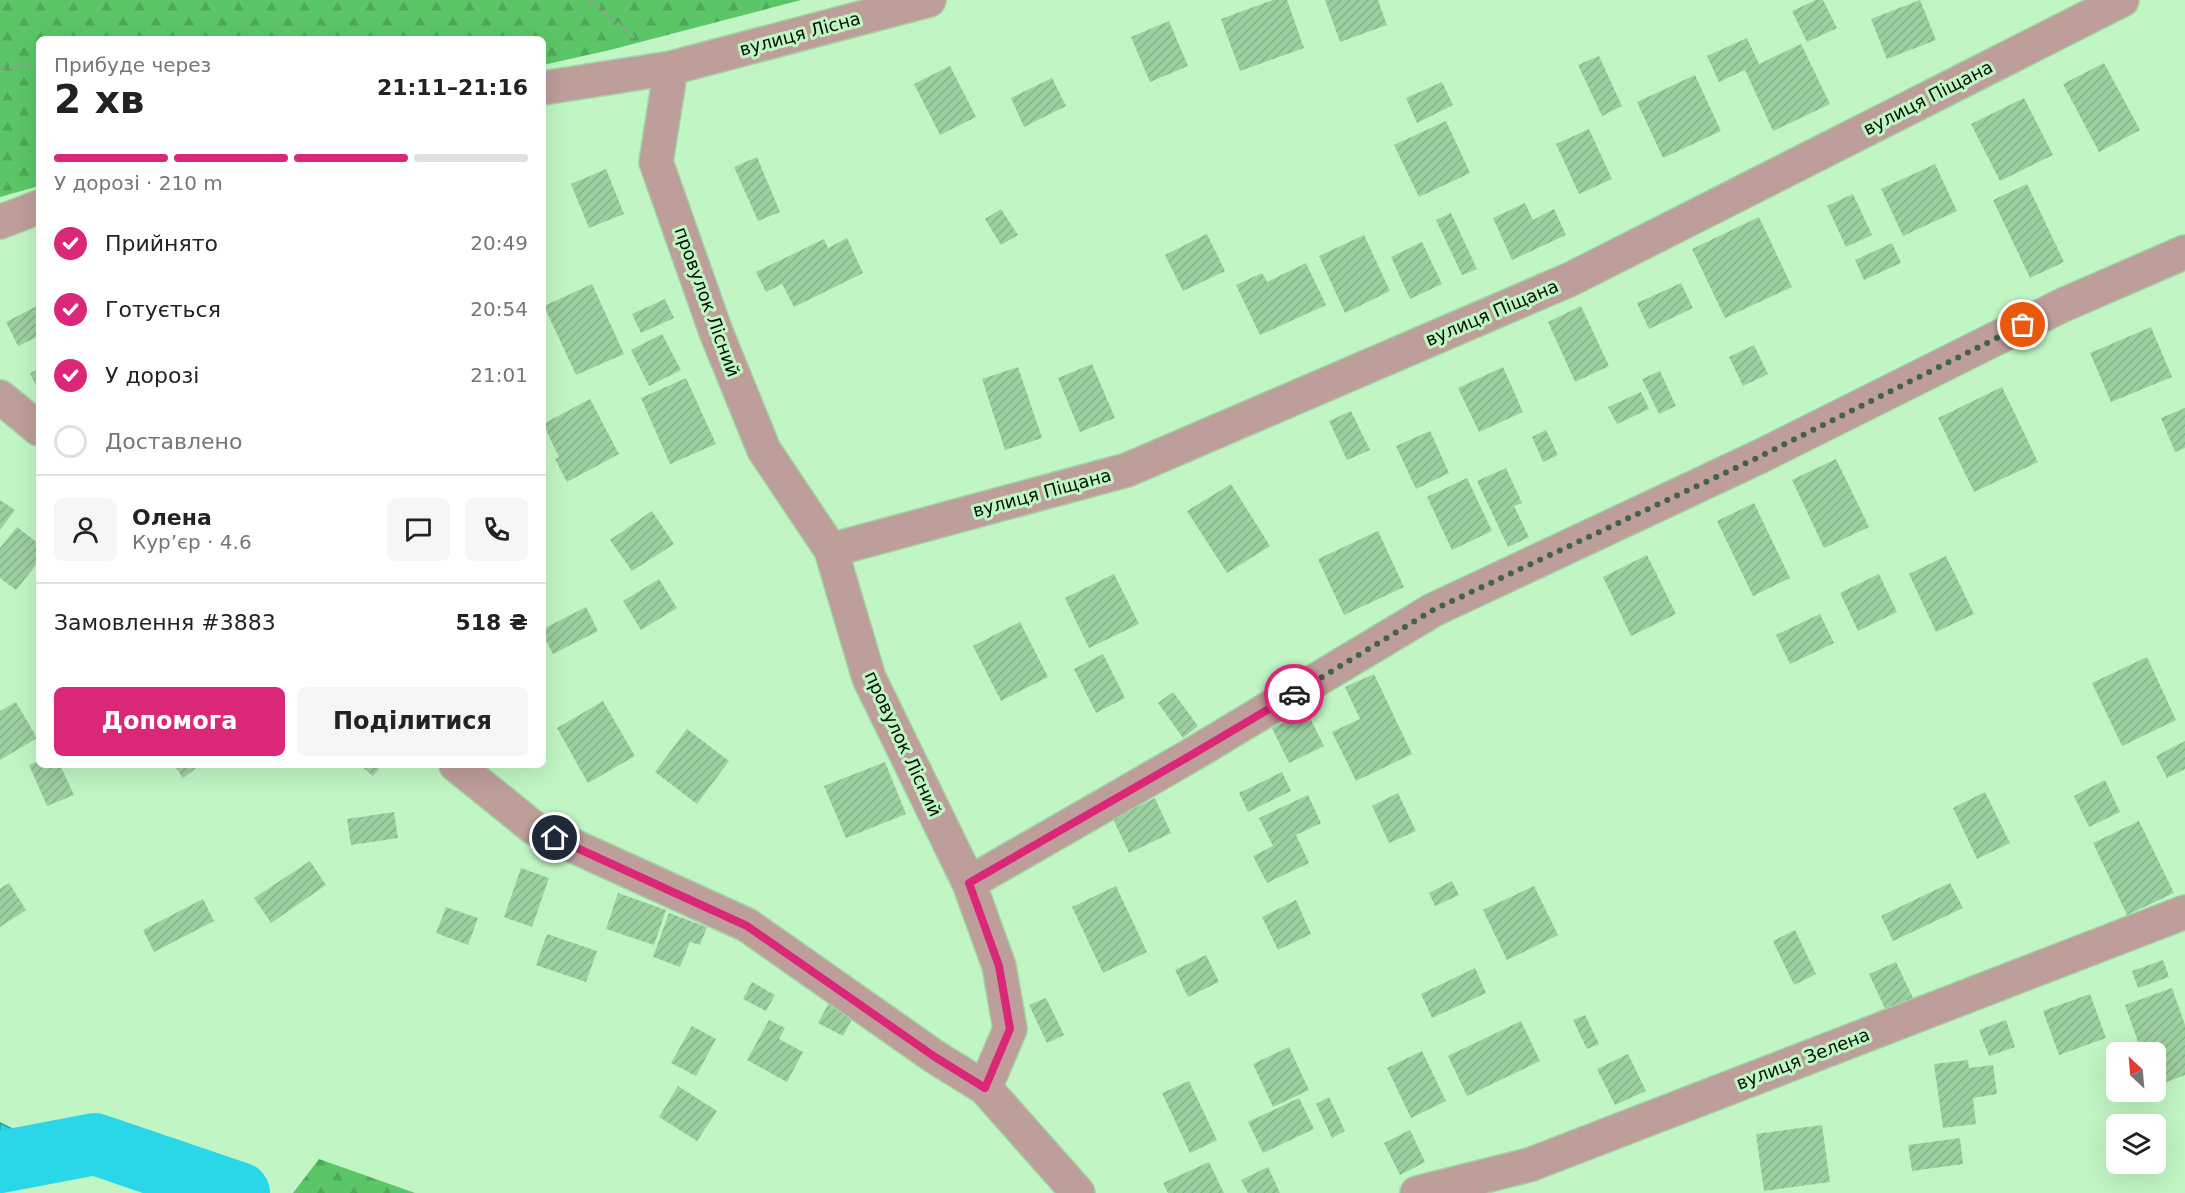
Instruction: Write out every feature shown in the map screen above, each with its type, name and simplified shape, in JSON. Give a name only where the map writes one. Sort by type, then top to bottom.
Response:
[{"type":"street","name":"вулиця Лісна","points":[[546,88],[671,68],[928,0]]},
{"type":"street","name":"вулиця Піщана","points":[[831,550],[1127,470],[1571,279],[2122,0]]},
{"type":"street","name":"провулок Лісний","points":[[671,68],[656,162],[716,332],[764,450],[831,550],[869,678],[969,883],[999,966],[1010,1029],[985,1088]]},
{"type":"street","points":[[0,222],[36,208]]},
{"type":"street","points":[[969,883],[1188,757],[1433,610],[1761,456],[2063,305],[2185,252]]},
{"type":"street","points":[[0,397],[36,427]]},
{"type":"street","points":[[460,768],[534,828],[747,926],[935,1057],[985,1088],[1078,1193]]},
{"type":"street","name":"вулиця Зелена","points":[[1417,1193],[1529,1165],[2185,912]]},
{"type":"path","points":[[589,0],[671,68]]},
{"type":"path","points":[[0,68],[36,64]]},
{"type":"green space","points":[[0,0],[801,0],[546,64],[546,36],[36,36],[36,187],[0,197]]},
{"type":"green space","points":[[319,1159],[415,1193],[293,1193]]},
{"type":"water","points":[[0,1123],[24,1135],[51,1127],[67,1150],[40,1171],[0,1180]]},
{"type":"building","points":[[1273,0],[1287,0],[1304,48],[1240,71],[1221,19]]},
{"type":"building","points":[[1325,0],[1378,0],[1387,25],[1340,42]]},
{"type":"building","points":[[1816,0],[1823,0],[1837,28],[1807,42],[1792,11]]},
{"type":"building","points":[[1920,0],[1936,40],[1887,59],[1871,19]]},
{"type":"building","points":[[1169,21],[1188,66],[1150,82],[1131,37]]},
{"type":"building","points":[[1747,38],[1759,64],[1801,44],[1830,104],[1773,131],[1745,70],[1719,82],[1707,56]]},
{"type":"building","points":[[1599,56],[1622,106],[1602,116],[1578,65]]},
{"type":"building","points":[[2104,63],[2140,130],[2099,152],[2063,84]]},
{"type":"building","points":[[950,66],[976,117],[940,135],[914,84]]},
{"type":"building","points":[[1695,75],[1721,131],[1663,158],[1637,102]]},
{"type":"building","points":[[1052,78],[1066,106],[1024,127],[1011,98]]},
{"type":"building","points":[[1442,82],[1453,105],[1417,123],[1406,98]]},
{"type":"building","points":[[2024,98],[2053,155],[2000,181],[1971,124]]},
{"type":"building","points":[[1446,121],[1470,173],[1419,197],[1394,145]]},
{"type":"building","points":[[1589,129],[1612,179],[1579,194],[1556,144]]},
{"type":"building","points":[[757,157],[780,212],[758,221],[734,167]]},
{"type":"building","points":[[1935,164],[1957,211],[1903,236],[1881,189]]},
{"type":"building","points":[[606,169],[624,214],[589,228],[571,184]]},
{"type":"building","points":[[2027,184],[2064,262],[2030,278],[1993,200]]},
{"type":"building","points":[[1853,194],[1872,235],[1846,247],[1827,206]]},
{"type":"building","points":[[1525,203],[1533,220],[1554,209],[1566,235],[1512,260],[1493,218]]},
{"type":"building","points":[[1001,209],[1018,235],[1001,245],[985,219]]},
{"type":"building","points":[[1451,213],[1477,269],[1462,275],[1436,220]]},
{"type":"building","points":[[1759,217],[1792,287],[1725,318],[1692,249]]},
{"type":"building","points":[[1207,234],[1225,271],[1183,291],[1165,255]]},
{"type":"building","points":[[1364,235],[1390,291],[1345,313],[1319,256]]},
{"type":"building","points":[[847,238],[863,273],[794,307],[782,284],[766,292],[756,272],[824,239],[828,248]]},
{"type":"building","points":[[1422,242],[1442,284],[1410,299],[1391,257]]},
{"type":"building","points":[[1892,243],[1901,263],[1864,280],[1855,260]]},
{"type":"building","points":[[1306,263],[1326,305],[1260,335],[1236,285],[1262,273],[1267,282]]},
{"type":"building","points":[[1681,283],[1693,308],[1649,329],[1637,303]]},
{"type":"building","points":[[592,284],[624,354],[576,375],[546,310],[546,305]]},
{"type":"building","points":[[665,299],[674,318],[641,333],[632,314]]},
{"type":"building","points":[[1581,306],[1609,366],[1575,382],[1548,322]]},
{"type":"building","points":[[36,307],[36,337],[18,346],[6,322]]},
{"type":"building","points":[[2151,327],[2172,377],[2111,402],[2090,353]]},
{"type":"building","points":[[662,334],[681,370],[649,386],[631,350]]},
{"type":"building","points":[[1754,345],[1768,374],[1743,386],[1729,357]]},
{"type":"building","points":[[1092,364],[1115,418],[1080,432],[1058,378]]},
{"type":"building","points":[[1018,367],[1042,438],[1005,450],[982,379]]},
{"type":"building","points":[[1503,367],[1523,412],[1479,432],[1458,388]]},
{"type":"building","points":[[36,370],[36,386],[30,373]]},
{"type":"building","points":[[1660,371],[1676,406],[1659,414],[1642,379]]},
{"type":"building","points":[[686,378],[716,444],[670,464],[641,398]]},
{"type":"building","points":[[2002,387],[2038,462],[1974,492],[1938,418]]},
{"type":"building","points":[[1641,392],[1649,409],[1617,424],[1608,407]]},
{"type":"building","points":[[590,399],[619,454],[567,482],[555,459],[559,457],[546,430],[546,422]]},
{"type":"building","points":[[2185,408],[2185,448],[2175,452],[2161,418]]},
{"type":"building","points":[[1351,411],[1370,450],[1347,460],[1329,421]]},
{"type":"building","points":[[1546,430],[1558,455],[1543,462],[1532,437]]},
{"type":"building","points":[[1430,431],[1449,473],[1416,489],[1396,446]]},
{"type":"building","points":[[1836,459],[1869,527],[1824,548],[1792,480]]},
{"type":"building","points":[[1506,468],[1522,503],[1514,506],[1529,537],[1508,547],[1477,481]]},
{"type":"building","points":[[1467,478],[1492,531],[1452,550],[1427,497]]},
{"type":"building","points":[[1231,484],[1270,546],[1227,573],[1187,511]]},
{"type":"building","points":[[0,500],[15,510],[0,530]]},
{"type":"building","points":[[1754,503],[1790,578],[1753,596],[1717,521]]},
{"type":"building","points":[[652,511],[674,544],[632,571],[610,540]]},
{"type":"building","points":[[17,527],[36,542],[36,565],[16,590],[0,578],[0,548]]},
{"type":"building","points":[[1378,531],[1404,587],[1344,615],[1318,559]]},
{"type":"building","points":[[1647,555],[1676,614],[1631,636],[1603,577]]},
{"type":"building","points":[[1946,556],[1974,614],[1936,632],[1909,574]]},
{"type":"building","points":[[1114,574],[1139,624],[1089,648],[1065,598]]},
{"type":"building","points":[[1879,574],[1897,612],[1858,631],[1840,593]]},
{"type":"building","points":[[659,579],[677,608],[641,630],[623,601]]},
{"type":"building","points":[[586,607],[598,631],[553,654],[546,641],[546,627]]},
{"type":"building","points":[[1820,614],[1834,643],[1790,664],[1776,635]]},
{"type":"building","points":[[1020,622],[1048,677],[1001,701],[973,646]]},
{"type":"building","points":[[1103,654],[1125,698],[1096,713],[1074,669]]},
{"type":"building","points":[[2147,657],[2176,720],[2122,746],[2092,683]]},
{"type":"building","points":[[1374,674],[1412,754],[1356,781],[1332,732],[1360,719],[1345,687]]},
{"type":"building","points":[[1173,692],[1198,726],[1183,738],[1158,703]]},
{"type":"building","points":[[603,701],[635,756],[588,783],[557,728]]},
{"type":"building","points":[[16,702],[36,739],[0,760],[0,711]]},
{"type":"building","points":[[1307,712],[1324,746],[1289,763],[1272,728]]},
{"type":"building","points":[[687,729],[729,761],[697,804],[655,772]]},
{"type":"building","points":[[2185,741],[2185,769],[2167,778],[2156,756]]},
{"type":"building","points":[[36,762],[36,768],[61,768],[74,795],[47,806],[29,765]]},
{"type":"building","points":[[885,762],[906,814],[846,838],[824,786]]},
{"type":"building","points":[[176,768],[196,768],[183,778]]},
{"type":"building","points":[[364,768],[380,768],[373,776]]},
{"type":"building","points":[[1282,772],[1291,791],[1248,812],[1239,793]]},
{"type":"building","points":[[2105,780],[2120,812],[2089,827],[2074,796]]},
{"type":"building","points":[[1985,792],[2010,843],[1977,859],[1953,808]]},
{"type":"building","points":[[1398,793],[1416,831],[1389,843],[1372,806]]},
{"type":"building","points":[[1308,795],[1321,823],[1296,835],[1309,863],[1267,883],[1253,856],[1273,846],[1259,818]]},
{"type":"building","points":[[1155,798],[1171,833],[1129,853],[1113,819]]},
{"type":"building","points":[[394,812],[398,838],[351,845],[347,819]]},
{"type":"building","points":[[2139,821],[2174,893],[2127,915],[2093,843]]},
{"type":"building","points":[[310,861],[326,885],[271,923],[254,898]]},
{"type":"building","points":[[521,868],[549,878],[532,927],[504,917]]},
{"type":"building","points":[[1452,881],[1459,895],[1435,906],[1429,893]]},
{"type":"building","points":[[9,883],[26,910],[0,927],[0,889]]},
{"type":"building","points":[[1950,883],[1963,908],[1893,941],[1881,916]]},
{"type":"building","points":[[1116,886],[1147,952],[1103,973],[1072,907]]},
{"type":"building","points":[[1534,886],[1558,935],[1507,960],[1483,910]]},
{"type":"building","points":[[618,893],[666,910],[654,945],[606,929]]},
{"type":"building","points":[[203,899],[214,921],[154,952],[143,930]]},
{"type":"building","points":[[1296,900],[1311,934],[1278,950],[1262,917]]},
{"type":"building","points":[[446,907],[478,918],[468,945],[436,933]]},
{"type":"building","points":[[669,913],[707,927],[700,945],[690,942],[680,967],[653,957]]},
{"type":"building","points":[[1795,930],[1816,974],[1794,985],[1773,941]]},
{"type":"building","points":[[547,934],[597,951],[586,982],[536,965]]},
{"type":"building","points":[[1206,955],[1219,982],[1188,997],[1175,970]]},
{"type":"building","points":[[2163,960],[2169,977],[2138,988],[2132,971]]},
{"type":"building","points":[[1896,962],[1915,1002],[1888,1015],[1869,974]]},
{"type":"building","points":[[1475,968],[1486,993],[1432,1018],[1421,994]]},
{"type":"building","points":[[752,982],[775,995],[766,1011],[743,999]]},
{"type":"building","points":[[2172,988],[2185,1025],[2185,1075],[2166,1082],[2166,1042],[2138,1042],[2125,1005]]},
{"type":"building","points":[[2090,994],[2106,1038],[2059,1055],[2043,1011]]},
{"type":"building","points":[[1046,998],[1064,1035],[1047,1043],[1029,1005]]},
{"type":"building","points":[[831,999],[856,1012],[843,1036],[818,1023]]},
{"type":"building","points":[[1585,1015],[1599,1044],[1587,1049],[1573,1020]]},
{"type":"building","points":[[769,1020],[785,1028],[779,1039],[803,1052],[787,1082],[747,1060]]},
{"type":"building","points":[[2006,1020],[2015,1047],[1989,1056],[1979,1030]]},
{"type":"building","points":[[1521,1021],[1540,1061],[1467,1096],[1448,1056]]},
{"type":"building","points":[[692,1026],[716,1039],[696,1076],[671,1063]]},
{"type":"building","points":[[1289,1047],[1309,1090],[1273,1107],[1253,1064]]},
{"type":"building","points":[[1422,1051],[1446,1101],[1411,1118],[1387,1068]]},
{"type":"building","points":[[1628,1054],[1646,1091],[1615,1105],[1597,1069]]},
{"type":"building","points":[[1968,1060],[1969,1068],[1993,1065],[1997,1094],[1973,1098],[1976,1124],[1943,1128],[1934,1064]]},
{"type":"building","points":[[1189,1081],[1217,1140],[1190,1153],[1162,1093]]},
{"type":"building","points":[[678,1086],[717,1111],[697,1141],[659,1117]]},
{"type":"building","points":[[1329,1097],[1345,1131],[1332,1138],[1316,1104]]},
{"type":"building","points":[[1299,1098],[1314,1129],[1263,1153],[1248,1122]]},
{"type":"building","points":[[1822,1125],[1830,1182],[1764,1191],[1756,1134]]},
{"type":"building","points":[[1410,1130],[1425,1162],[1400,1175],[1384,1143]]},
{"type":"building","points":[[1960,1138],[1963,1164],[1912,1171],[1908,1145]]},
{"type":"building","points":[[1209,1162],[1224,1193],[1168,1193],[1163,1183]]},
{"type":"building","points":[[1268,1167],[1280,1193],[1248,1193],[1241,1180]]},
{"type":"waterway","points":[[0,1162],[95,1144],[239,1193]]},
{"type":"way so far","points":[[1294,694],[1433,610],[1761,456],[2023,325]]},
{"type":"route","points":[[555,838],[747,926],[935,1057],[985,1088],[1010,1029],[999,966],[969,883],[1294,694]]}]
